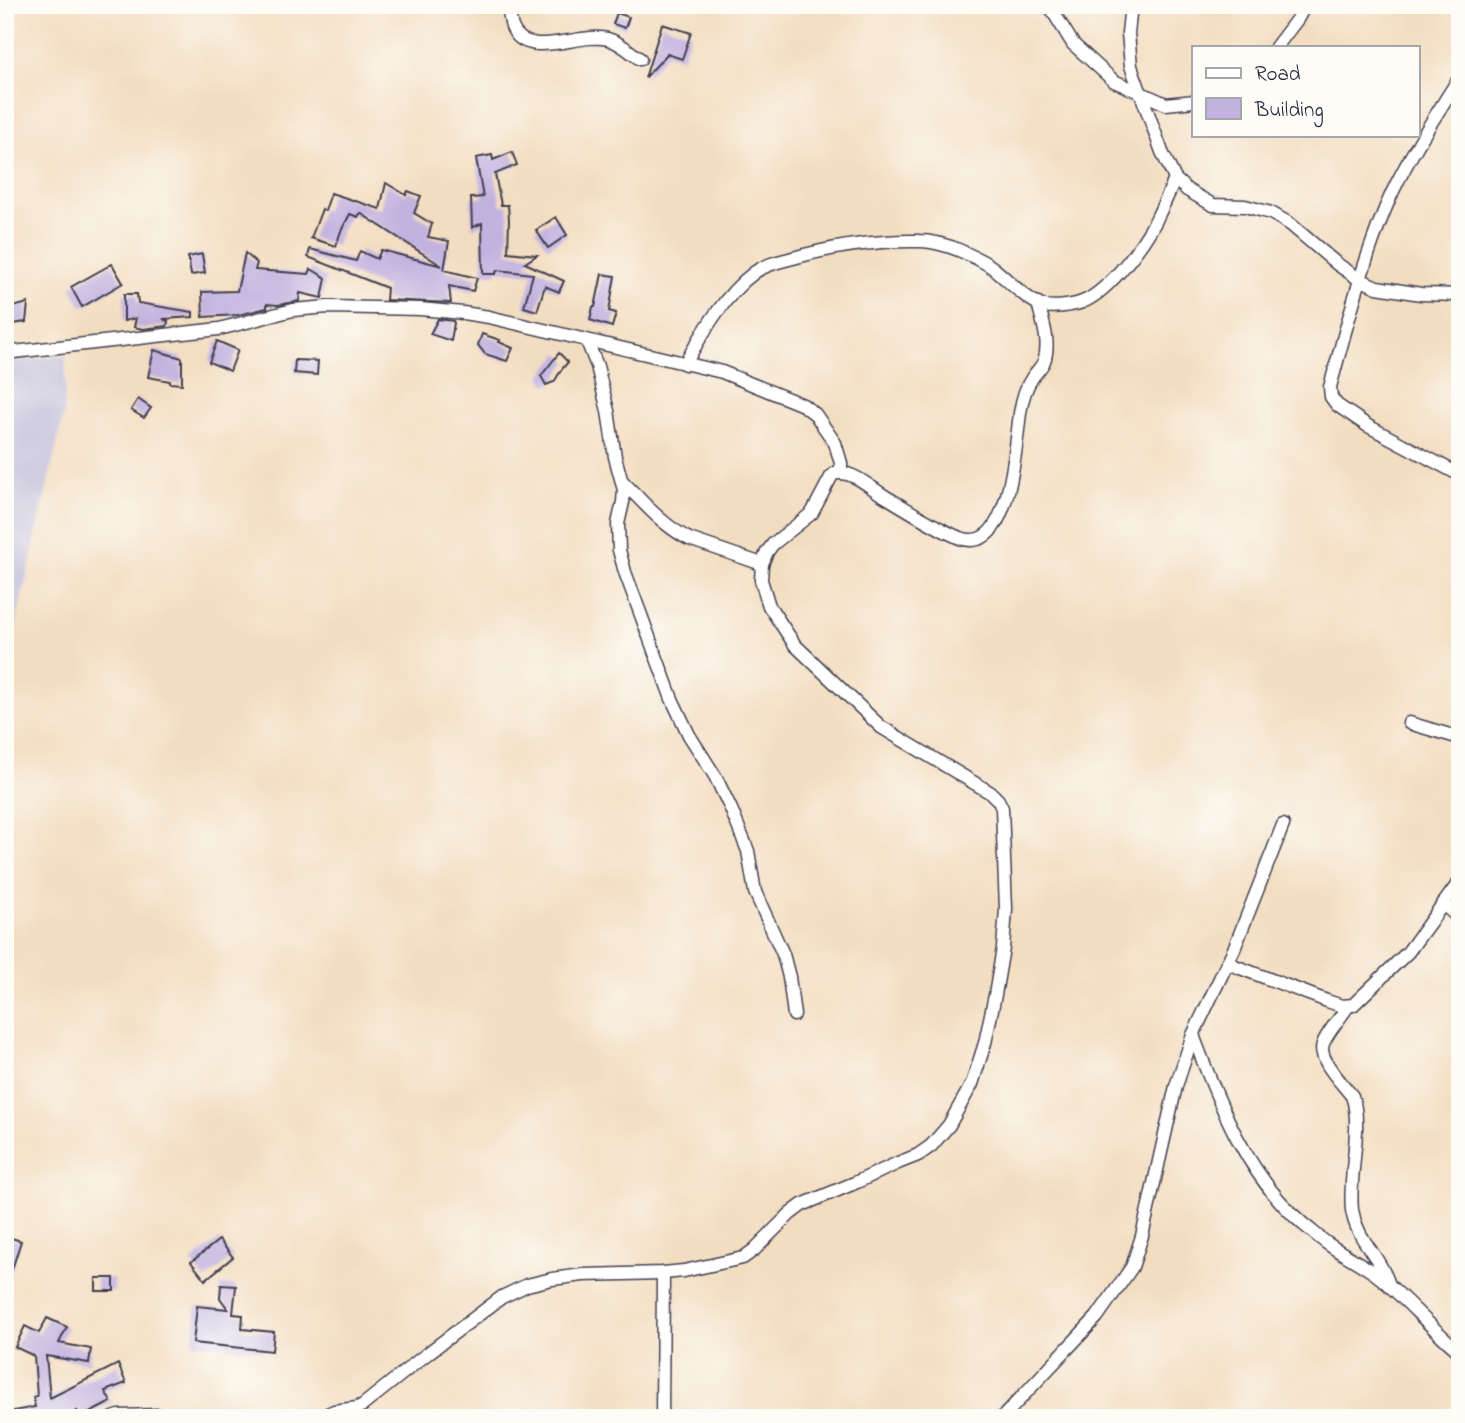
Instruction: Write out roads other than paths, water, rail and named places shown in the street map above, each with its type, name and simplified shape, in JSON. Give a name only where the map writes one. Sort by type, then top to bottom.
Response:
[{"type":"street","points":[[508,5],[513,28],[521,40],[529,44],[597,37],[620,44],[640,59]]},
{"type":"street","points":[[1049,5],[1073,44],[1114,81],[1166,104],[1192,101]]},
{"type":"street","points":[[1131,5],[1128,33],[1131,66],[1162,152],[1175,179],[1187,190],[1213,205],[1245,206],[1272,213],[1290,223],[1337,264],[1377,287],[1410,293],[1460,295]]},
{"type":"street","points":[[1277,46],[1298,18],[1304,5]]},
{"type":"street","points":[[1460,78],[1432,121],[1392,193],[1359,279],[1330,387],[1331,397],[1337,405],[1368,426],[1460,475]]},
{"type":"street","points":[[685,364],[706,327],[739,286],[755,271],[806,254],[848,246],[923,241],[958,249],[991,266],[1025,295],[1044,306],[1079,304],[1113,280],[1142,242],[1175,179]]},
{"type":"street","points":[[318,1418],[334,1411],[363,1405],[502,1297],[527,1285],[583,1275],[684,1271],[743,1258],[802,1205],[918,1155],[931,1146],[948,1125],[972,1084],[985,1043],[1003,948],[1006,909],[1002,808],[991,793],[881,727],[795,645],[769,606],[761,580],[762,564],[773,544],[812,513],[831,477],[841,472],[858,479],[955,536],[974,540],[991,531],[1002,512],[1007,495],[1021,401],[1046,355],[1045,334],[1038,303]]},
{"type":"street","points":[[5,353],[219,329],[293,310],[328,307],[463,313],[722,372],[809,408],[835,443],[841,472]]},
{"type":"street","points":[[587,341],[597,366],[624,490],[618,524],[619,550],[625,572],[672,699],[715,776],[748,851],[755,892],[783,954],[794,1015]]},
{"type":"street","points":[[622,481],[665,524],[678,533],[762,564]]},
{"type":"street","points":[[1409,723],[1460,738]]},
{"type":"street","points":[[1002,1418],[1097,1317],[1132,1267],[1142,1236],[1175,1086],[1193,1035],[1227,963],[1283,825]]},
{"type":"street","points":[[1227,963],[1326,1001],[1348,1006],[1361,999],[1408,951],[1460,881]]},
{"type":"street","points":[[1443,904],[1460,919]]},
{"type":"street","points":[[1348,1006],[1323,1044],[1323,1059],[1354,1102],[1351,1200],[1355,1223],[1379,1261],[1389,1286]]},
{"type":"street","points":[[1193,1035],[1214,1093],[1242,1146],[1284,1206],[1325,1242],[1381,1278],[1460,1352]]},
{"type":"street","points":[[662,1418],[663,1273]]},
{"type":"street","points":[[113,1418],[160,1415],[175,1418]]},
{"type":"lane","points":[[5,416],[5,426]]}]
